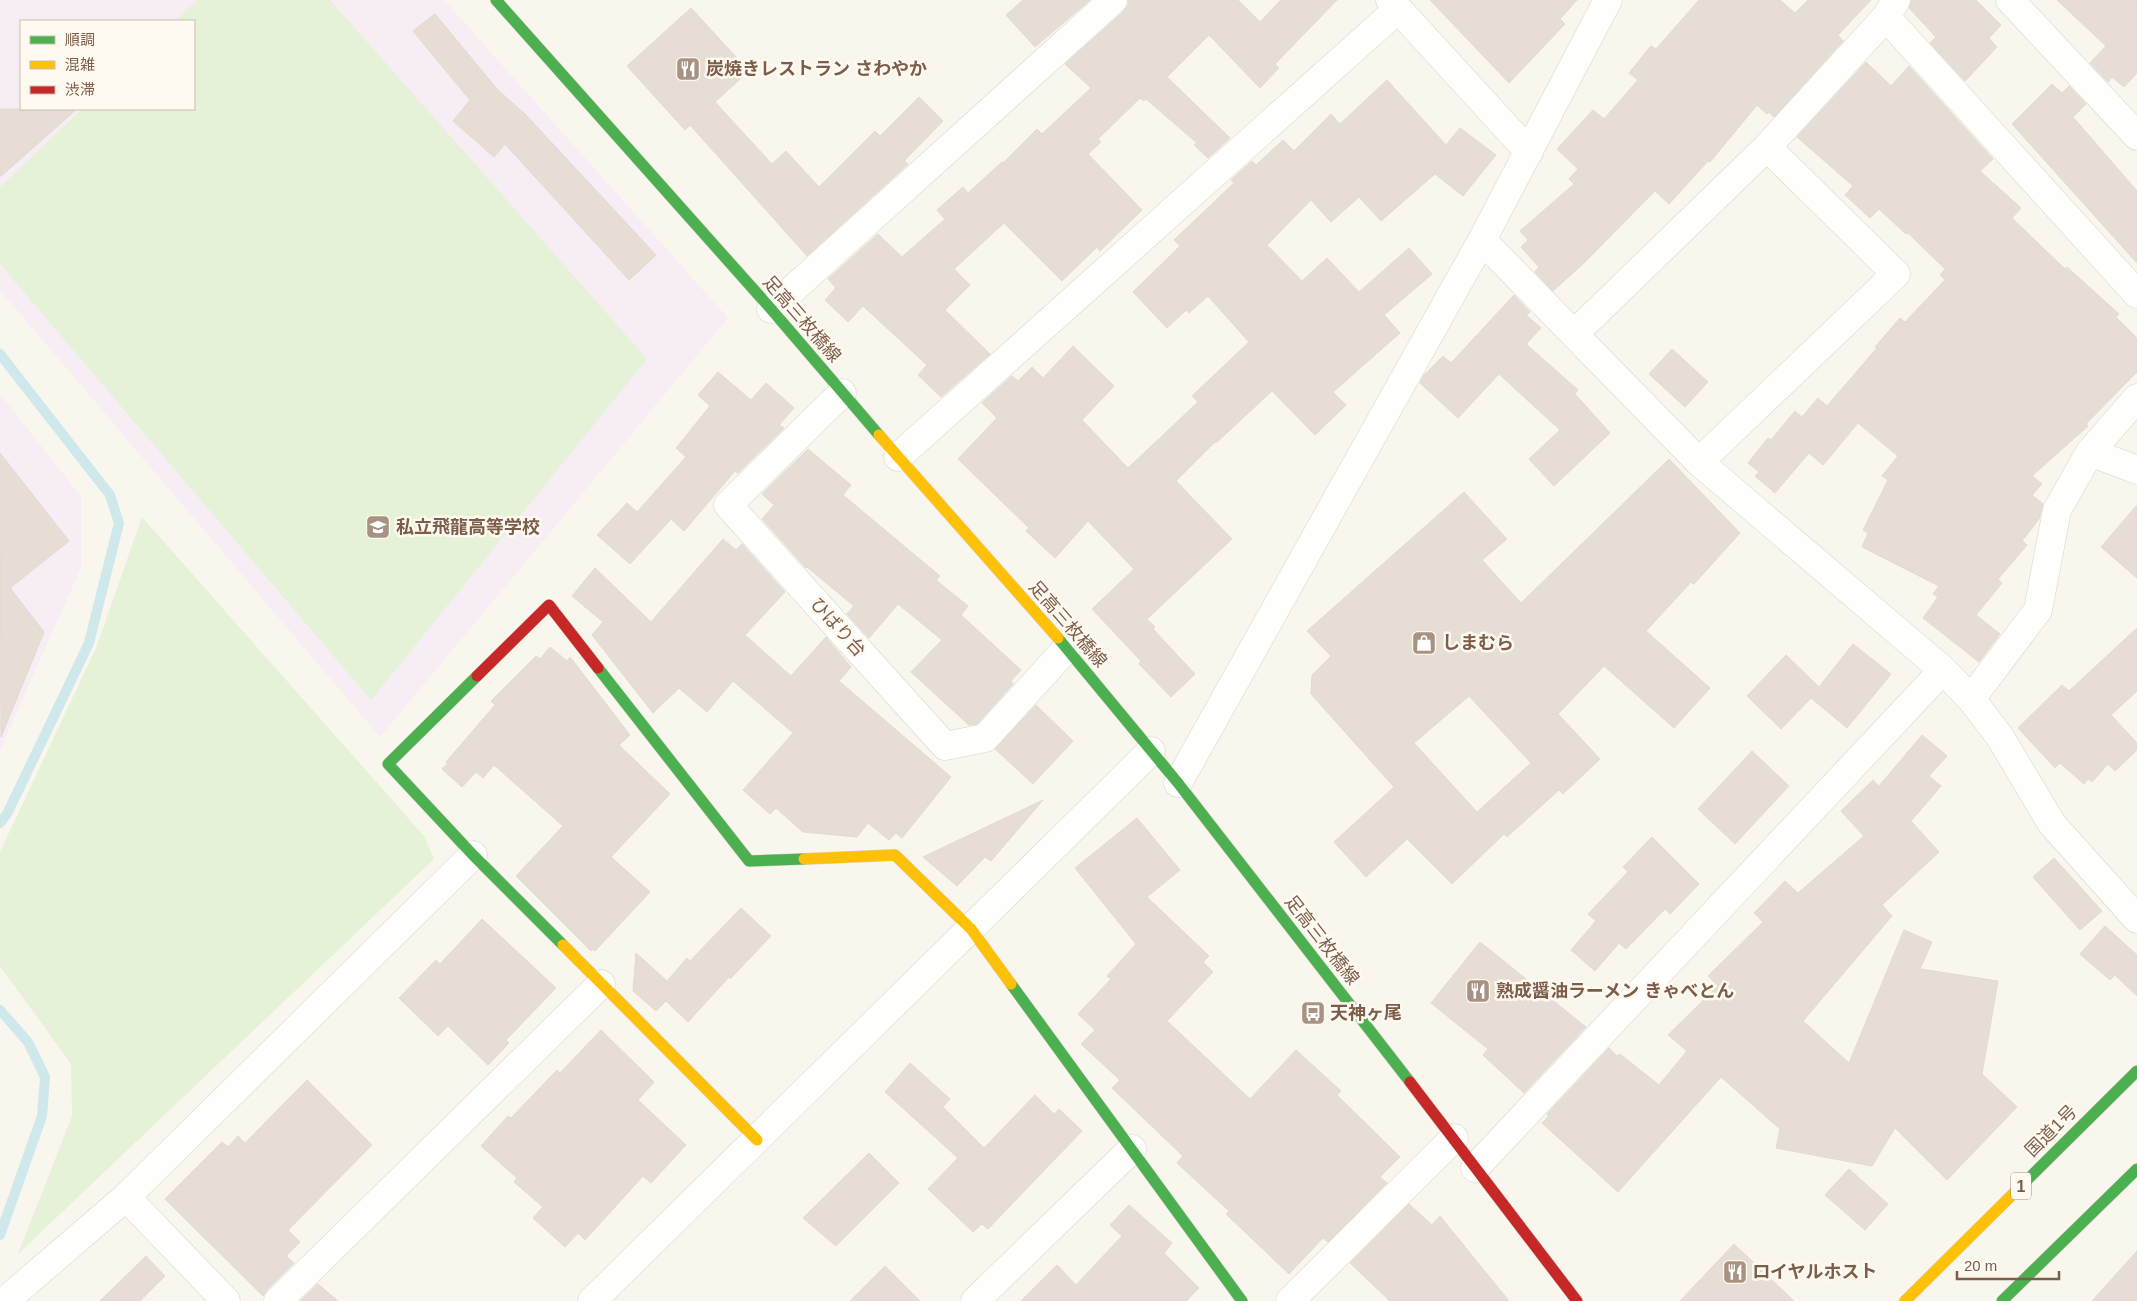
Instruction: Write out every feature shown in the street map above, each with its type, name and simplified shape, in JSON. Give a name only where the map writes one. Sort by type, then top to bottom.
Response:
[{"type":"main road","name":"足高三枚橋線","points":[[496,0],[771,309],[842,393],[1067,648],[1178,783],[1454,1138],[1577,1301]]},
{"type":"main road","points":[[757,1140],[473,855],[388,764],[549,605],[749,861],[894,855],[971,928],[1242,1301]]},
{"type":"main road","name":"国道1号","points":[[1905,1301],[2137,1071]]},
{"type":"main road","points":[[2002,1301],[2137,1170]]},
{"type":"street","points":[[771,309],[1113,0]]},
{"type":"street","points":[[1178,783],[1482,240],[1608,0]]},
{"type":"street","points":[[2010,0],[2133,122]]},
{"type":"street","points":[[898,457],[1394,4],[1529,152]]},
{"type":"street","points":[[1574,334],[1767,147],[1891,9],[2137,294]]},
{"type":"street","points":[[1699,462],[1896,274],[1767,147]]},
{"type":"street","points":[[1482,240],[1699,462],[1943,670],[1971,699],[2000,737],[2052,824],[2137,919]]},
{"type":"street","name":"ひばり台","points":[[842,393],[728,506],[945,746],[985,738],[1067,648]]},
{"type":"street","points":[[1971,699],[2038,610],[2057,510],[2090,452],[2137,398]]},
{"type":"street","points":[[2090,452],[2137,470]]},
{"type":"street","points":[[1475,1168],[1943,670]]},
{"type":"street","points":[[592,1301],[1151,751]]},
{"type":"street","points":[[5,1301],[126,1197],[473,855]]},
{"type":"street","points":[[278,1301],[601,984]]},
{"type":"street","points":[[1290,1301],[1454,1138]]},
{"type":"street","points":[[975,1301],[1132,1149]]},
{"type":"street","points":[[126,1197],[226,1301]]},
{"type":"shaded area","name":"私立飛龍高等学校","points":[[0,0],[444,0],[728,318],[380,737],[0,290]]},
{"type":"shaded area","points":[[0,394],[81,497],[81,567],[0,750]]},
{"type":"green space","name":"私立飛龍高等学校","points":[[197,0],[330,0],[647,359],[371,700],[0,264],[0,187],[81,110],[195,110],[195,20],[176,20]]},
{"type":"green space","points":[[142,517],[424,836],[434,859],[18,1254],[72,1116],[71,1064],[0,966],[0,852],[96,648]]},
{"type":"building","points":[[1023,0],[1090,0],[1035,47],[1006,15]]},
{"type":"building","points":[[1128,0],[1238,0],[1260,22],[1281,0],[1337,0],[1275,64],[1279,68],[1260,88],[1209,35],[1167,77],[1230,138],[1208,158],[1194,145],[1197,143],[1146,99],[1144,101],[1140,98],[1098,139],[1101,142],[1088,154],[1142,210],[1100,251],[1097,247],[1062,281],[1004,223],[954,269],[970,285],[945,310],[990,354],[941,397],[918,375],[927,365],[863,306],[848,322],[825,300],[836,288],[828,279],[878,234],[902,257],[945,219],[937,210],[963,187],[968,193],[1003,163],[1037,129],[1042,134],[1091,88],[1065,64],[1123,12],[1128,5]]},
{"type":"building","points":[[1430,0],[1577,0],[1560,19],[1565,24],[1509,83]]},
{"type":"building","points":[[1699,0],[1780,0],[1795,13],[1808,0],[1871,0],[1838,35],[1843,41],[1774,117],[1769,112],[1767,114],[1757,105],[1710,162],[1708,161],[1669,204],[1655,191],[1585,262],[1553,291],[1535,272],[1539,267],[1521,247],[1528,240],[1520,231],[1574,184],[1569,179],[1578,169],[1557,149],[1593,110],[1604,119],[1638,80],[1629,73],[1651,46],[1656,49]]},
{"type":"building","points":[[1912,0],[1976,0],[2001,25],[1989,38],[1997,47],[1965,81],[1930,43],[1936,37],[1909,8]]},
{"type":"building","points":[[2057,0],[2137,0],[2137,73],[2124,87],[2112,77],[2108,82],[2090,63],[2106,46]]},
{"type":"building","points":[[691,8],[749,71],[715,102],[772,164],[786,151],[819,187],[875,131],[880,136],[919,97],[943,121],[904,161],[908,164],[807,256],[690,125],[685,130],[627,66]]},
{"type":"building","points":[[435,14],[497,89],[525,114],[656,255],[629,280],[505,144],[494,157],[453,121],[470,100],[413,31]]},
{"type":"building","points":[[1866,62],[1891,86],[1909,66],[1993,159],[1980,171],[2021,208],[2012,218],[2065,269],[2067,267],[2119,314],[2116,317],[2137,338],[2137,372],[2086,424],[2088,426],[2032,476],[2042,484],[2032,495],[2043,504],[2039,519],[2022,541],[2027,545],[1998,579],[2002,583],[1976,615],[2000,634],[1979,662],[1923,618],[1938,597],[1933,594],[1939,586],[1862,547],[1868,533],[1863,530],[1888,480],[1882,476],[1898,456],[1858,423],[1823,465],[1809,453],[1775,493],[1755,476],[1759,472],[1748,463],[1768,438],[1771,440],[1795,411],[1802,417],[1818,398],[1827,406],[1900,318],[1905,322],[1945,280],[1940,275],[1945,269],[1908,233],[1906,234],[1879,209],[1870,218],[1845,195],[1853,186],[1797,137]]},
{"type":"building","points":[[1387,80],[1446,145],[1460,128],[1496,155],[1463,196],[1435,174],[1381,221],[1359,197],[1331,222],[1311,200],[1267,245],[1302,281],[1327,258],[1359,292],[1409,248],[1432,274],[1384,315],[1400,333],[1333,392],[1346,405],[1315,435],[1272,391],[1215,442],[1176,481],[1232,539],[1147,619],[1155,627],[1153,629],[1195,674],[1171,697],[1139,664],[1141,661],[1092,609],[1134,569],[1088,521],[1055,558],[1026,531],[1029,528],[958,459],[997,418],[982,403],[1012,376],[1018,381],[1032,367],[1043,378],[1073,346],[1114,386],[1082,420],[1128,468],[1198,402],[1192,396],[1249,342],[1208,296],[1189,313],[1186,310],[1167,328],[1133,292],[1180,246],[1174,240],[1234,183],[1231,180],[1252,161],[1256,165],[1283,140],[1294,151],[1331,114],[1340,124]]},
{"type":"building","points":[[2052,84],[2062,93],[2069,86],[2086,104],[2073,117],[2137,191],[2137,263],[2012,124]]},
{"type":"building","points":[[0,109],[76,110],[0,177]]},
{"type":"building","points":[[1514,295],[1530,312],[1526,315],[1541,328],[1526,344],[1578,390],[1575,394],[1610,433],[1554,486],[1529,459],[1560,430],[1499,374],[1458,418],[1420,383],[1424,375],[1443,356],[1451,363]]},
{"type":"building","points":[[1672,349],[1708,382],[1685,407],[1649,374]]},
{"type":"building","points":[[718,372],[751,400],[766,383],[794,408],[779,425],[784,428],[738,473],[735,471],[684,531],[671,519],[630,564],[597,535],[627,503],[637,512],[686,457],[676,448],[710,406],[698,395]]},
{"type":"building","points":[[808,449],[851,485],[843,495],[940,576],[936,580],[968,606],[961,615],[1021,670],[1011,681],[1013,684],[977,724],[969,725],[911,672],[942,640],[898,604],[869,638],[847,614],[854,606],[806,568],[762,519],[774,505],[762,494]]},
{"type":"building","points":[[0,453],[69,541],[10,588],[44,632],[1,737]]},
{"type":"building","points":[[1669,459],[1740,533],[1694,584],[1691,582],[1646,631],[1710,688],[1674,728],[1604,666],[1558,714],[1600,759],[1563,794],[1559,790],[1507,837],[1504,834],[1452,884],[1407,839],[1366,877],[1334,842],[1394,787],[1311,694],[1312,675],[1331,656],[1307,631],[1464,492],[1507,539],[1482,560],[1521,603]],"holes":[[[1469,696],[1531,763],[1477,812],[1414,743]]]},
{"type":"building","points":[[2137,505],[2137,578],[2101,547]]},
{"type":"building","points":[[723,539],[736,550],[742,544],[785,592],[745,635],[791,676],[826,637],[851,667],[839,681],[951,777],[902,838],[896,833],[889,840],[868,823],[857,837],[803,832],[776,808],[770,814],[743,790],[793,733],[733,681],[707,712],[679,688],[653,713],[592,635],[603,622],[572,596],[595,568],[651,622]]},
{"type":"building","points":[[2137,628],[2137,691],[2111,715],[2137,743],[2137,750],[2115,771],[2108,764],[2092,782],[2088,779],[2084,784],[2060,763],[2055,768],[2018,728],[2062,685],[2069,691]]},
{"type":"building","points":[[1853,644],[1891,674],[1847,728],[1811,698],[1781,729],[1747,696],[1786,655],[1819,687]]},
{"type":"building","points":[[550,647],[567,661],[570,657],[630,735],[619,745],[670,794],[611,857],[650,892],[595,951],[592,949],[591,951],[516,876],[563,826],[494,765],[483,778],[476,772],[462,787],[442,769],[495,705],[491,701],[536,656],[540,659]]},
{"type":"building","points":[[1036,705],[1073,741],[1033,784],[995,749]]},
{"type":"building","points":[[1922,735],[1947,756],[1929,776],[1941,786],[1911,821],[1939,852],[1882,905],[1892,916],[1803,1021],[1849,1063],[1904,930],[1932,942],[1920,969],[1998,981],[1982,1074],[2017,1107],[1947,1180],[1895,1128],[1872,1166],[1776,1148],[1780,1129],[1721,1077],[1618,1192],[1542,1123],[1549,1116],[1547,1114],[1609,1048],[1617,1056],[1620,1054],[1659,1085],[1687,1051],[1668,1035],[1718,986],[1708,976],[1763,922],[1754,913],[1785,881],[1798,893],[1864,836],[1841,811],[1873,780],[1879,786]]},
{"type":"building","points":[[1752,751],[1789,786],[1735,844],[1698,809]]},
{"type":"building","points":[[1043,800],[991,861],[985,857],[957,886],[923,857]]},
{"type":"building","points":[[1137,818],[1180,870],[1147,897],[1209,956],[1203,962],[1213,972],[1167,1021],[1250,1099],[1296,1050],[1341,1091],[1337,1095],[1400,1157],[1380,1177],[1387,1183],[1328,1242],[1323,1238],[1289,1274],[1226,1214],[1229,1211],[1177,1163],[1183,1156],[1112,1088],[1120,1080],[1081,1044],[1095,1030],[1078,1014],[1111,979],[1107,976],[1136,944],[1075,868]]},
{"type":"building","points":[[1652,837],[1699,884],[1670,914],[1665,909],[1626,949],[1619,943],[1595,971],[1571,950],[1596,921],[1588,914],[1628,872],[1623,867]]},
{"type":"building","points":[[2054,858],[2102,911],[2080,930],[2033,877]]},
{"type":"building","points":[[741,908],[771,936],[730,979],[729,977],[688,1022],[666,1001],[656,1011],[633,991],[636,953],[667,981],[687,958],[690,961]]},
{"type":"building","points":[[482,919],[556,988],[506,1040],[509,1043],[488,1065],[448,1026],[438,1036],[399,998],[436,960],[440,964]]},
{"type":"building","points":[[2105,926],[2137,955],[2137,996],[2115,975],[2110,980],[2080,954]]},
{"type":"building","points":[[1480,942],[1586,1027],[1524,1093],[1483,1055],[1488,1049],[1431,1003]]},
{"type":"building","points":[[601,1030],[654,1082],[638,1100],[686,1145],[651,1183],[643,1176],[585,1240],[578,1233],[565,1247],[533,1218],[543,1207],[514,1182],[517,1178],[481,1146],[508,1116],[511,1118],[557,1070],[560,1073]]},
{"type":"building","points":[[910,1063],[950,1099],[943,1107],[984,1148],[1035,1095],[1054,1114],[1059,1109],[1082,1131],[988,1229],[982,1224],[973,1232],[928,1189],[958,1158],[885,1092]]},
{"type":"building","points":[[307,1080],[372,1145],[288,1230],[300,1242],[286,1256],[294,1263],[263,1296],[165,1199],[222,1142],[228,1147],[238,1136],[245,1143]]},
{"type":"building","points":[[869,1153],[899,1183],[836,1246],[803,1218]]},
{"type":"building","points":[[1849,1169],[1888,1204],[1865,1230],[1825,1195]]},
{"type":"building","points":[[1409,1204],[1432,1225],[1440,1216],[1509,1301],[1390,1301],[1350,1263]]},
{"type":"building","points":[[1129,1205],[1172,1243],[1164,1253],[1199,1288],[1186,1301],[1021,1301],[1057,1265],[1076,1285],[1122,1236],[1110,1225]]},
{"type":"building","name":"ロイヤルホスト","points":[[1734,1244],[1794,1301],[1680,1301]]},
{"type":"building","points":[[2137,1251],[2137,1301],[2092,1301]]},
{"type":"building","points":[[146,1256],[165,1276],[140,1301],[100,1301]]},
{"type":"building","points":[[885,1266],[920,1301],[850,1301]]},
{"type":"building","points":[[318,1284],[338,1301],[300,1301]]},
{"type":"waterway","points":[[0,354],[110,495],[119,523],[89,643],[7,814],[0,823]]},
{"type":"waterway","points":[[0,1010],[28,1042],[45,1077],[42,1116],[0,1235]]},
{"type":"traffic: fast","points":[[496,0],[771,309],[879,435]]},
{"type":"traffic: fast","points":[[1058,638],[1178,783],[1410,1082]]},
{"type":"traffic: fast","points":[[598,668],[749,861],[804,859]]},
{"type":"traffic: fast","points":[[477,676],[388,764],[473,855],[563,945]]},
{"type":"traffic: fast","points":[[1011,984],[1242,1301]]},
{"type":"traffic: fast","points":[[2019,1188],[2137,1071]]},
{"type":"traffic: fast","points":[[2002,1301],[2137,1169]]},
{"type":"traffic: slow","points":[[879,435],[1058,638]]},
{"type":"traffic: slow","points":[[804,859],[895,855],[971,929],[1011,984]]},
{"type":"traffic: slow","points":[[563,945],[757,1140]]},
{"type":"traffic: slow","points":[[1905,1301],[2019,1188]]},
{"type":"traffic: jam","points":[[477,676],[549,605],[598,668]]},
{"type":"traffic: jam","points":[[1410,1082],[1577,1301]]},
{"type":"place","name":"炭焼きレストラン さわやか","points":[[688,69]]},
{"type":"place","name":"私立飛龍高等学校","points":[[378,527]]},
{"type":"place","name":"しまむら","points":[[1424,643]]},
{"type":"place","name":"熟成醤油ラーメン きゃべとん","points":[[1478,991]]},
{"type":"place","name":"天神ヶ尾","points":[[1313,1013]]},
{"type":"place","name":"ロイヤルホスト","points":[[1735,1272]]}]
